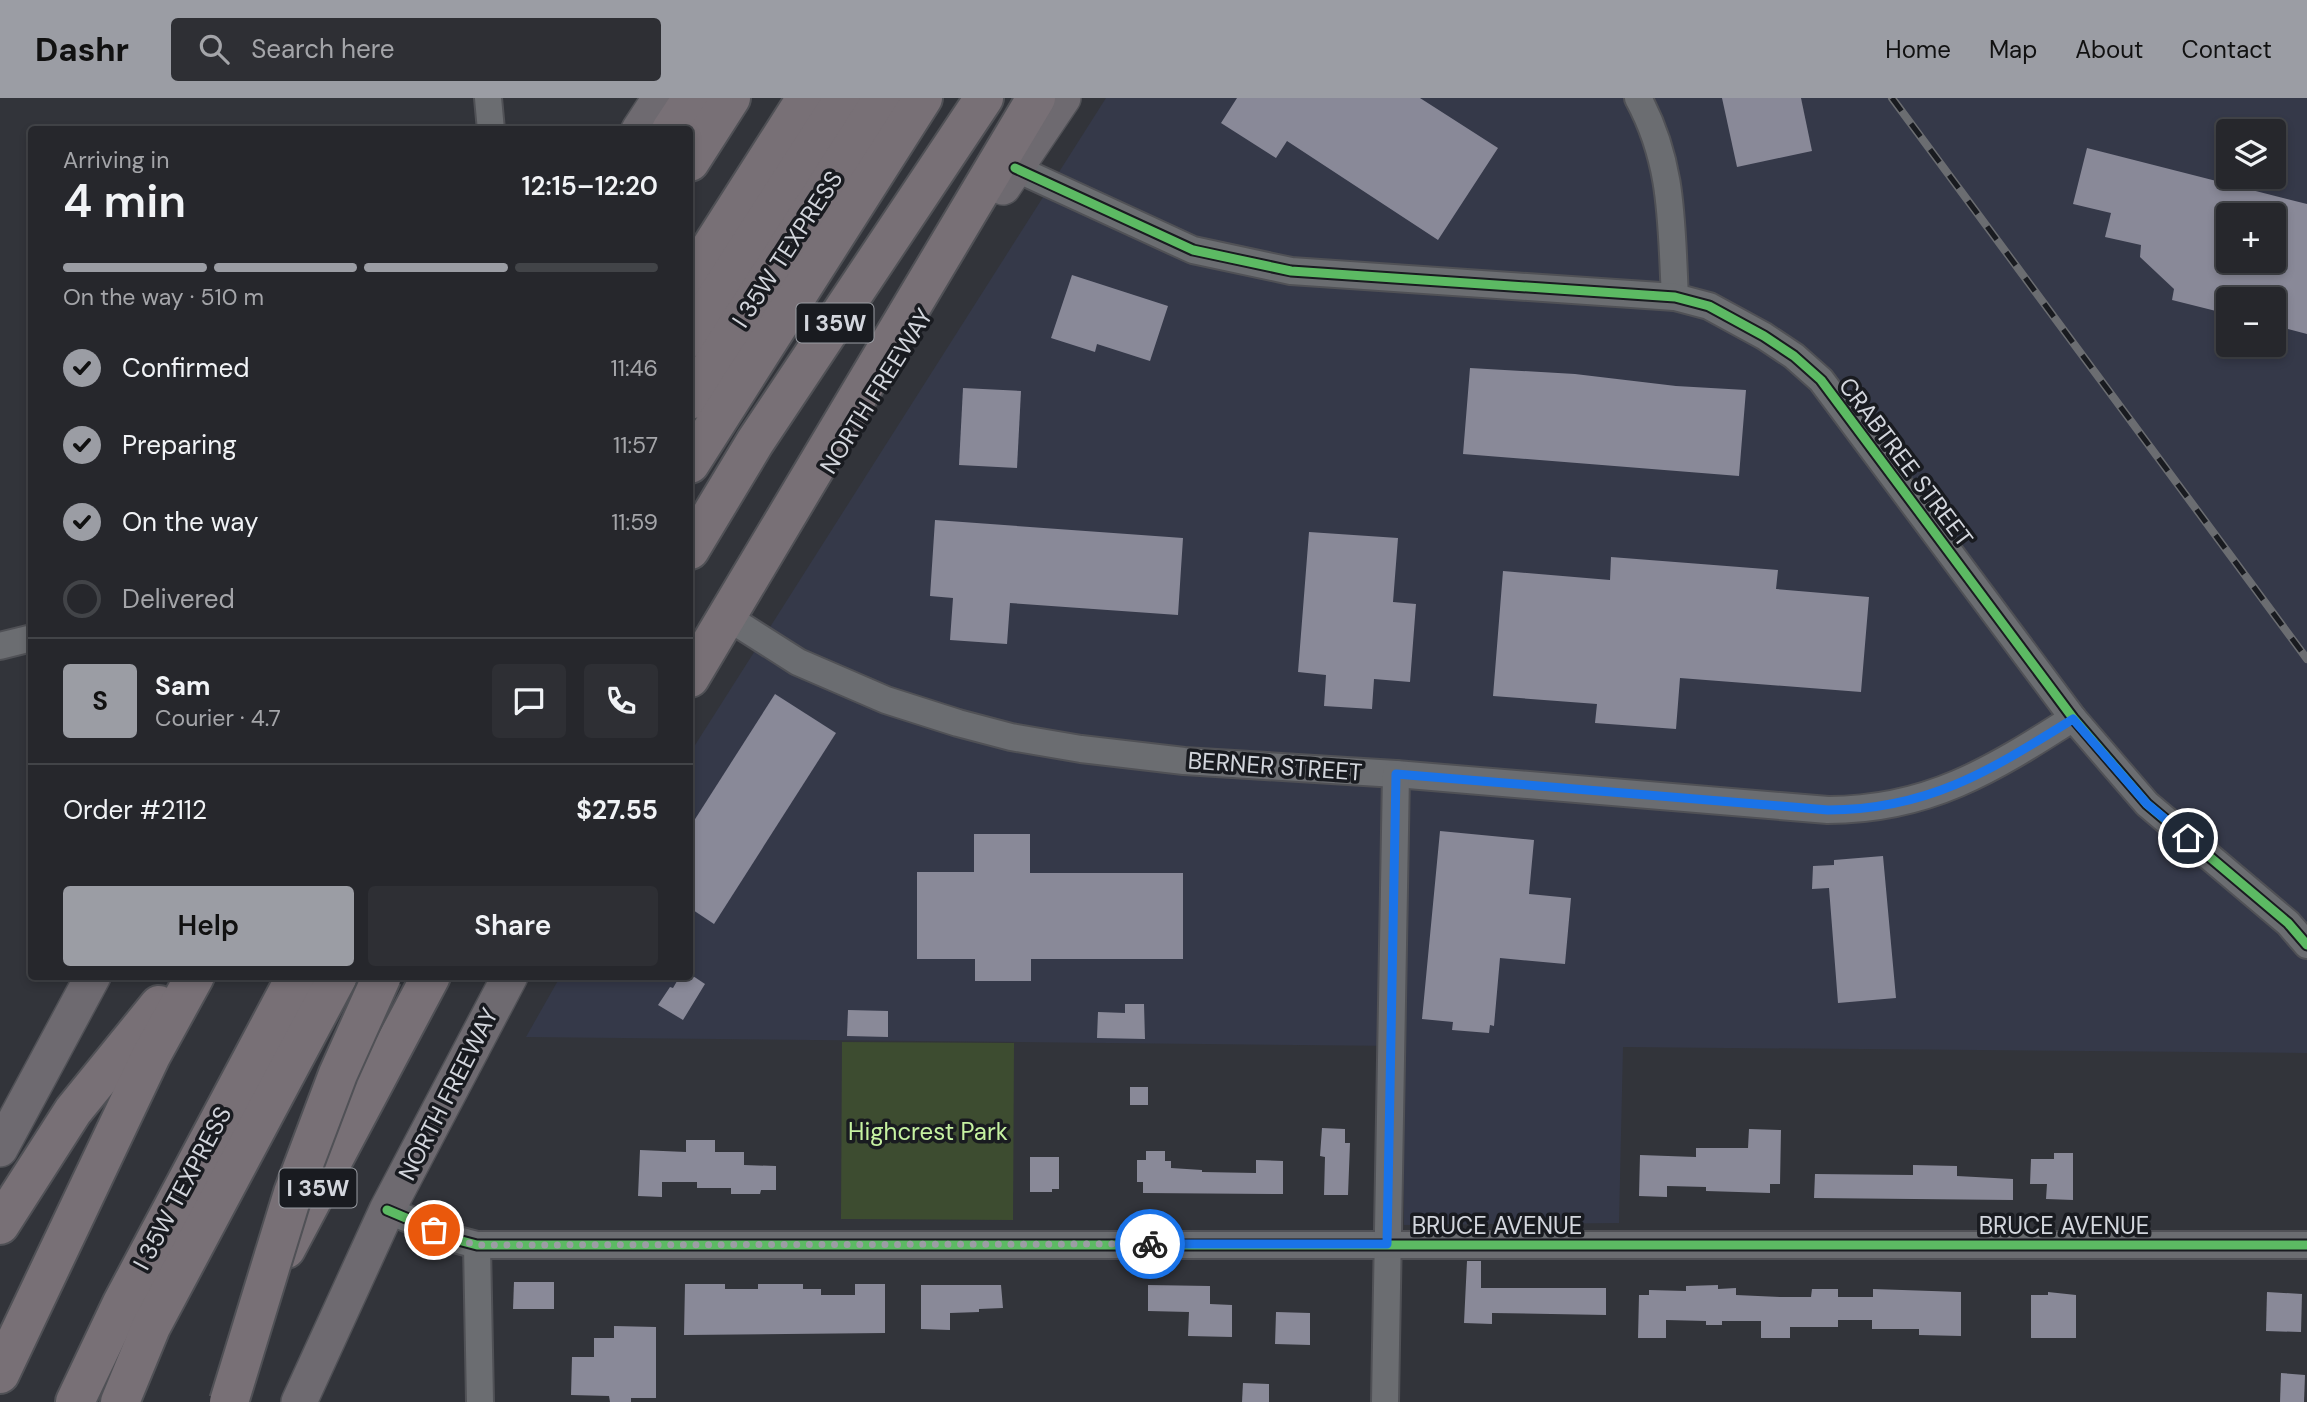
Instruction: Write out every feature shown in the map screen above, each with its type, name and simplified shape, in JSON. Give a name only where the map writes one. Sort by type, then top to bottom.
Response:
[{"type":"highway","points":[[674,126],[692,98]]},
{"type":"highway","points":[[693,157],[731,98]]},
{"type":"highway","points":[[693,274],[806,98]]},
{"type":"highway","name":"I 35W TEXPRESS","points":[[693,333],[844,98]]},
{"type":"highway","name":"I 35W TEXPRESS","points":[[693,395],[883,98]]},
{"type":"highway","points":[[693,459],[923,98]]},
{"type":"highway","name":"I 35W","points":[[693,545],[755,442],[984,98]]},
{"type":"highway","points":[[693,673],[1037,98]]},
{"type":"highway","points":[[0,1224],[74,1111],[180,980]]},
{"type":"highway","points":[[0,1374],[151,1056],[193,980]]},
{"type":"highway","name":"I 35W TEXPRESS","points":[[75,1402],[169,1212],[294,980]]},
{"type":"highway","name":"I 35W TEXPRESS","points":[[120,1402],[151,1328],[336,980]]},
{"type":"highway","points":[[229,1402],[293,1193],[338,1074],[380,980]]},
{"type":"highway","name":"I 35W","points":[[212,1402],[296,1230],[429,980]]},
{"type":"main road","points":[[642,126],[660,98]]},
{"type":"main road","name":"NORTH FREEWAY","points":[[693,680],[1015,167],[1063,98]]},
{"type":"main road","points":[[0,1149],[91,980]]},
{"type":"main road","name":"NORTH FREEWAY","points":[[299,1402],[387,1210],[508,980]]},
{"type":"street","points":[[488,98],[491,126]]},
{"type":"street","points":[[1638,98],[1660,149],[1668,183],[1675,297]]},
{"type":"street","name":"CRABTREE STREET","points":[[1015,167],[1193,250],[1291,271],[1675,297],[1709,306],[1764,336],[1794,356],[1821,380],[2073,719],[2147,804],[2288,923],[2307,945]]},
{"type":"street","name":"BERNER STREET","points":[[732,620],[798,662],[886,700],[1011,737],[1081,749],[1184,761],[1396,774],[1828,810],[1862,810],[1920,799],[2006,761],[2073,719]]},
{"type":"street","points":[[0,646],[28,639]]},
{"type":"street","points":[[1385,1402],[1396,774]]},
{"type":"street","name":"BRUCE AVENUE","points":[[387,1210],[458,1240],[477,1245],[2307,1245]]},
{"type":"street","points":[[477,1245],[480,1402]]},
{"type":"shaded area","points":[[1106,98],[2307,98],[2307,1053],[1623,1047],[1619,1223],[1404,1225],[1404,1046],[526,1037],[558,980],[693,980],[693,748]]},
{"type":"green space","name":"Highcrest Park","points":[[842,1042],[1014,1043],[1013,1220],[841,1219]]},
{"type":"building","points":[[1237,98],[1420,98],[1498,148],[1438,240],[1287,141],[1276,158],[1221,123]]},
{"type":"building","points":[[1722,98],[1801,98],[1812,151],[1737,167]]},
{"type":"building","points":[[2087,148],[2216,181],[2216,189],[2248,189],[2307,204],[2307,334],[2286,328],[2286,287],[2216,287],[2216,311],[2172,300],[2174,289],[2140,257],[2141,245],[2105,237],[2111,213],[2073,204]]},
{"type":"building","points":[[1072,275],[1168,306],[1150,361],[1097,344],[1095,352],[1051,338]]},
{"type":"building","points":[[1470,368],[1575,374],[1676,386],[1746,390],[1739,476],[1463,454]]},
{"type":"building","points":[[963,388],[1021,391],[1017,468],[959,465]]},
{"type":"building","points":[[935,520],[1183,538],[1178,615],[1010,603],[1007,644],[950,640],[953,598],[930,596]]},
{"type":"building","points":[[1309,532],[1398,538],[1393,602],[1416,604],[1410,682],[1374,679],[1372,709],[1324,706],[1326,675],[1298,672]]},
{"type":"building","points":[[1611,557],[1778,570],[1776,589],[1869,597],[1861,692],[1680,678],[1676,729],[1595,723],[1597,704],[1493,696],[1503,571],[1610,580]]},
{"type":"building","points":[[775,694],[836,733],[714,924],[693,910],[693,822]]},
{"type":"building","points":[[1440,831],[1534,840],[1529,894],[1571,898],[1565,964],[1500,958],[1494,1026],[1490,1025],[1489,1033],[1452,1030],[1453,1022],[1422,1019]]},
{"type":"building","points":[[974,834],[1030,834],[1030,873],[1183,873],[1183,959],[1031,959],[1031,981],[975,981],[975,959],[917,959],[917,872],[974,872]]},
{"type":"building","points":[[1883,856],[1896,998],[1838,1003],[1829,888],[1812,889],[1813,866],[1834,865],[1834,860]]},
{"type":"building","points":[[693,976],[705,984],[683,1020],[658,1005],[670,987],[673,988],[678,980],[693,980]]},
{"type":"building","points":[[1125,1004],[1144,1004],[1145,1039],[1097,1038],[1098,1012],[1125,1013]]},
{"type":"building","points":[[848,1010],[888,1011],[888,1037],[847,1036]]},
{"type":"building","points":[[1130,1087],[1148,1087],[1148,1105],[1130,1105]]},
{"type":"building","points":[[1322,1128],[1345,1129],[1345,1143],[1350,1143],[1348,1195],[1324,1195],[1325,1157],[1320,1156]]},
{"type":"building","points":[[1749,1129],[1781,1130],[1780,1184],[1770,1184],[1770,1193],[1706,1191],[1706,1187],[1667,1186],[1667,1197],[1639,1196],[1640,1155],[1696,1157],[1696,1148],[1748,1148]]},
{"type":"building","points":[[686,1140],[715,1140],[715,1152],[744,1152],[744,1165],[776,1166],[776,1190],[761,1190],[760,1194],[731,1194],[731,1188],[697,1188],[697,1182],[662,1182],[662,1197],[638,1196],[640,1150],[686,1152]]},
{"type":"building","points":[[1146,1151],[1165,1151],[1165,1161],[1171,1161],[1171,1168],[1202,1172],[1256,1173],[1256,1160],[1283,1161],[1283,1194],[1143,1193],[1143,1182],[1137,1182],[1137,1160],[1146,1160]]},
{"type":"building","points":[[2054,1153],[2073,1153],[2073,1200],[2046,1199],[2047,1184],[2030,1184],[2031,1159],[2054,1159]]},
{"type":"building","points":[[1030,1157],[1059,1157],[1059,1189],[1052,1189],[1052,1192],[1030,1192]]},
{"type":"building","points":[[1913,1165],[1957,1166],[1957,1176],[2013,1179],[2013,1200],[1814,1198],[1815,1174],[1913,1175]]},
{"type":"building","points":[[1467,1261],[1481,1261],[1481,1288],[1606,1288],[1606,1315],[1492,1313],[1492,1324],[1464,1323]]},
{"type":"building","points":[[514,1282],[554,1282],[554,1309],[513,1309]]},
{"type":"building","points":[[685,1284],[725,1284],[725,1289],[758,1289],[758,1284],[803,1284],[803,1289],[821,1289],[821,1295],[855,1295],[855,1284],[885,1284],[885,1333],[684,1335]]},
{"type":"building","points":[[921,1285],[1001,1285],[1003,1308],[950,1313],[950,1330],[921,1329]]},
{"type":"building","points":[[1148,1285],[1210,1286],[1210,1304],[1232,1305],[1232,1337],[1188,1336],[1189,1312],[1148,1311]]},
{"type":"building","points":[[1718,1285],[1718,1289],[1736,1288],[1736,1295],[1780,1297],[1811,1297],[1812,1289],[1838,1289],[1838,1297],[1873,1297],[1873,1289],[1961,1292],[1961,1336],[1919,1335],[1919,1329],[1872,1329],[1872,1320],[1838,1320],[1838,1327],[1790,1327],[1790,1338],[1761,1338],[1761,1321],[1722,1321],[1722,1325],[1706,1325],[1706,1321],[1666,1320],[1666,1338],[1638,1338],[1639,1295],[1649,1295],[1649,1290],[1686,1291],[1686,1286]]},
{"type":"building","points":[[2048,1292],[2076,1295],[2076,1338],[2031,1338],[2031,1295],[2048,1295]]},
{"type":"building","points":[[2267,1292],[2302,1294],[2301,1332],[2266,1331]]},
{"type":"building","points":[[1276,1312],[1310,1313],[1310,1345],[1275,1344]]},
{"type":"building","points":[[614,1326],[656,1327],[656,1398],[631,1398],[631,1402],[610,1402],[609,1396],[571,1395],[572,1357],[594,1357],[594,1338],[614,1338]]},
{"type":"building","points":[[2281,1373],[2305,1375],[2304,1402],[2280,1402]]},
{"type":"building","points":[[1243,1383],[1269,1384],[1269,1402],[1242,1402]]},
{"type":"railway","points":[[1892,98],[2307,659]]},
{"type":"cycle path","points":[[1015,168],[1193,250],[1291,271],[1675,297],[1709,306],[1764,336],[1794,356],[1821,380],[2073,718],[2147,804],[2288,923],[2307,945]]},
{"type":"cycle path","points":[[387,1210],[458,1240],[477,1245],[2307,1245]]},
{"type":"way so far","points":[[434,1230],[477,1245],[1150,1244]]},
{"type":"route","points":[[1150,1244],[1387,1244],[1396,774],[1828,810],[1862,810],[1920,799],[1965,781],[2006,761],[2073,719],[2147,804],[2188,838]]}]
